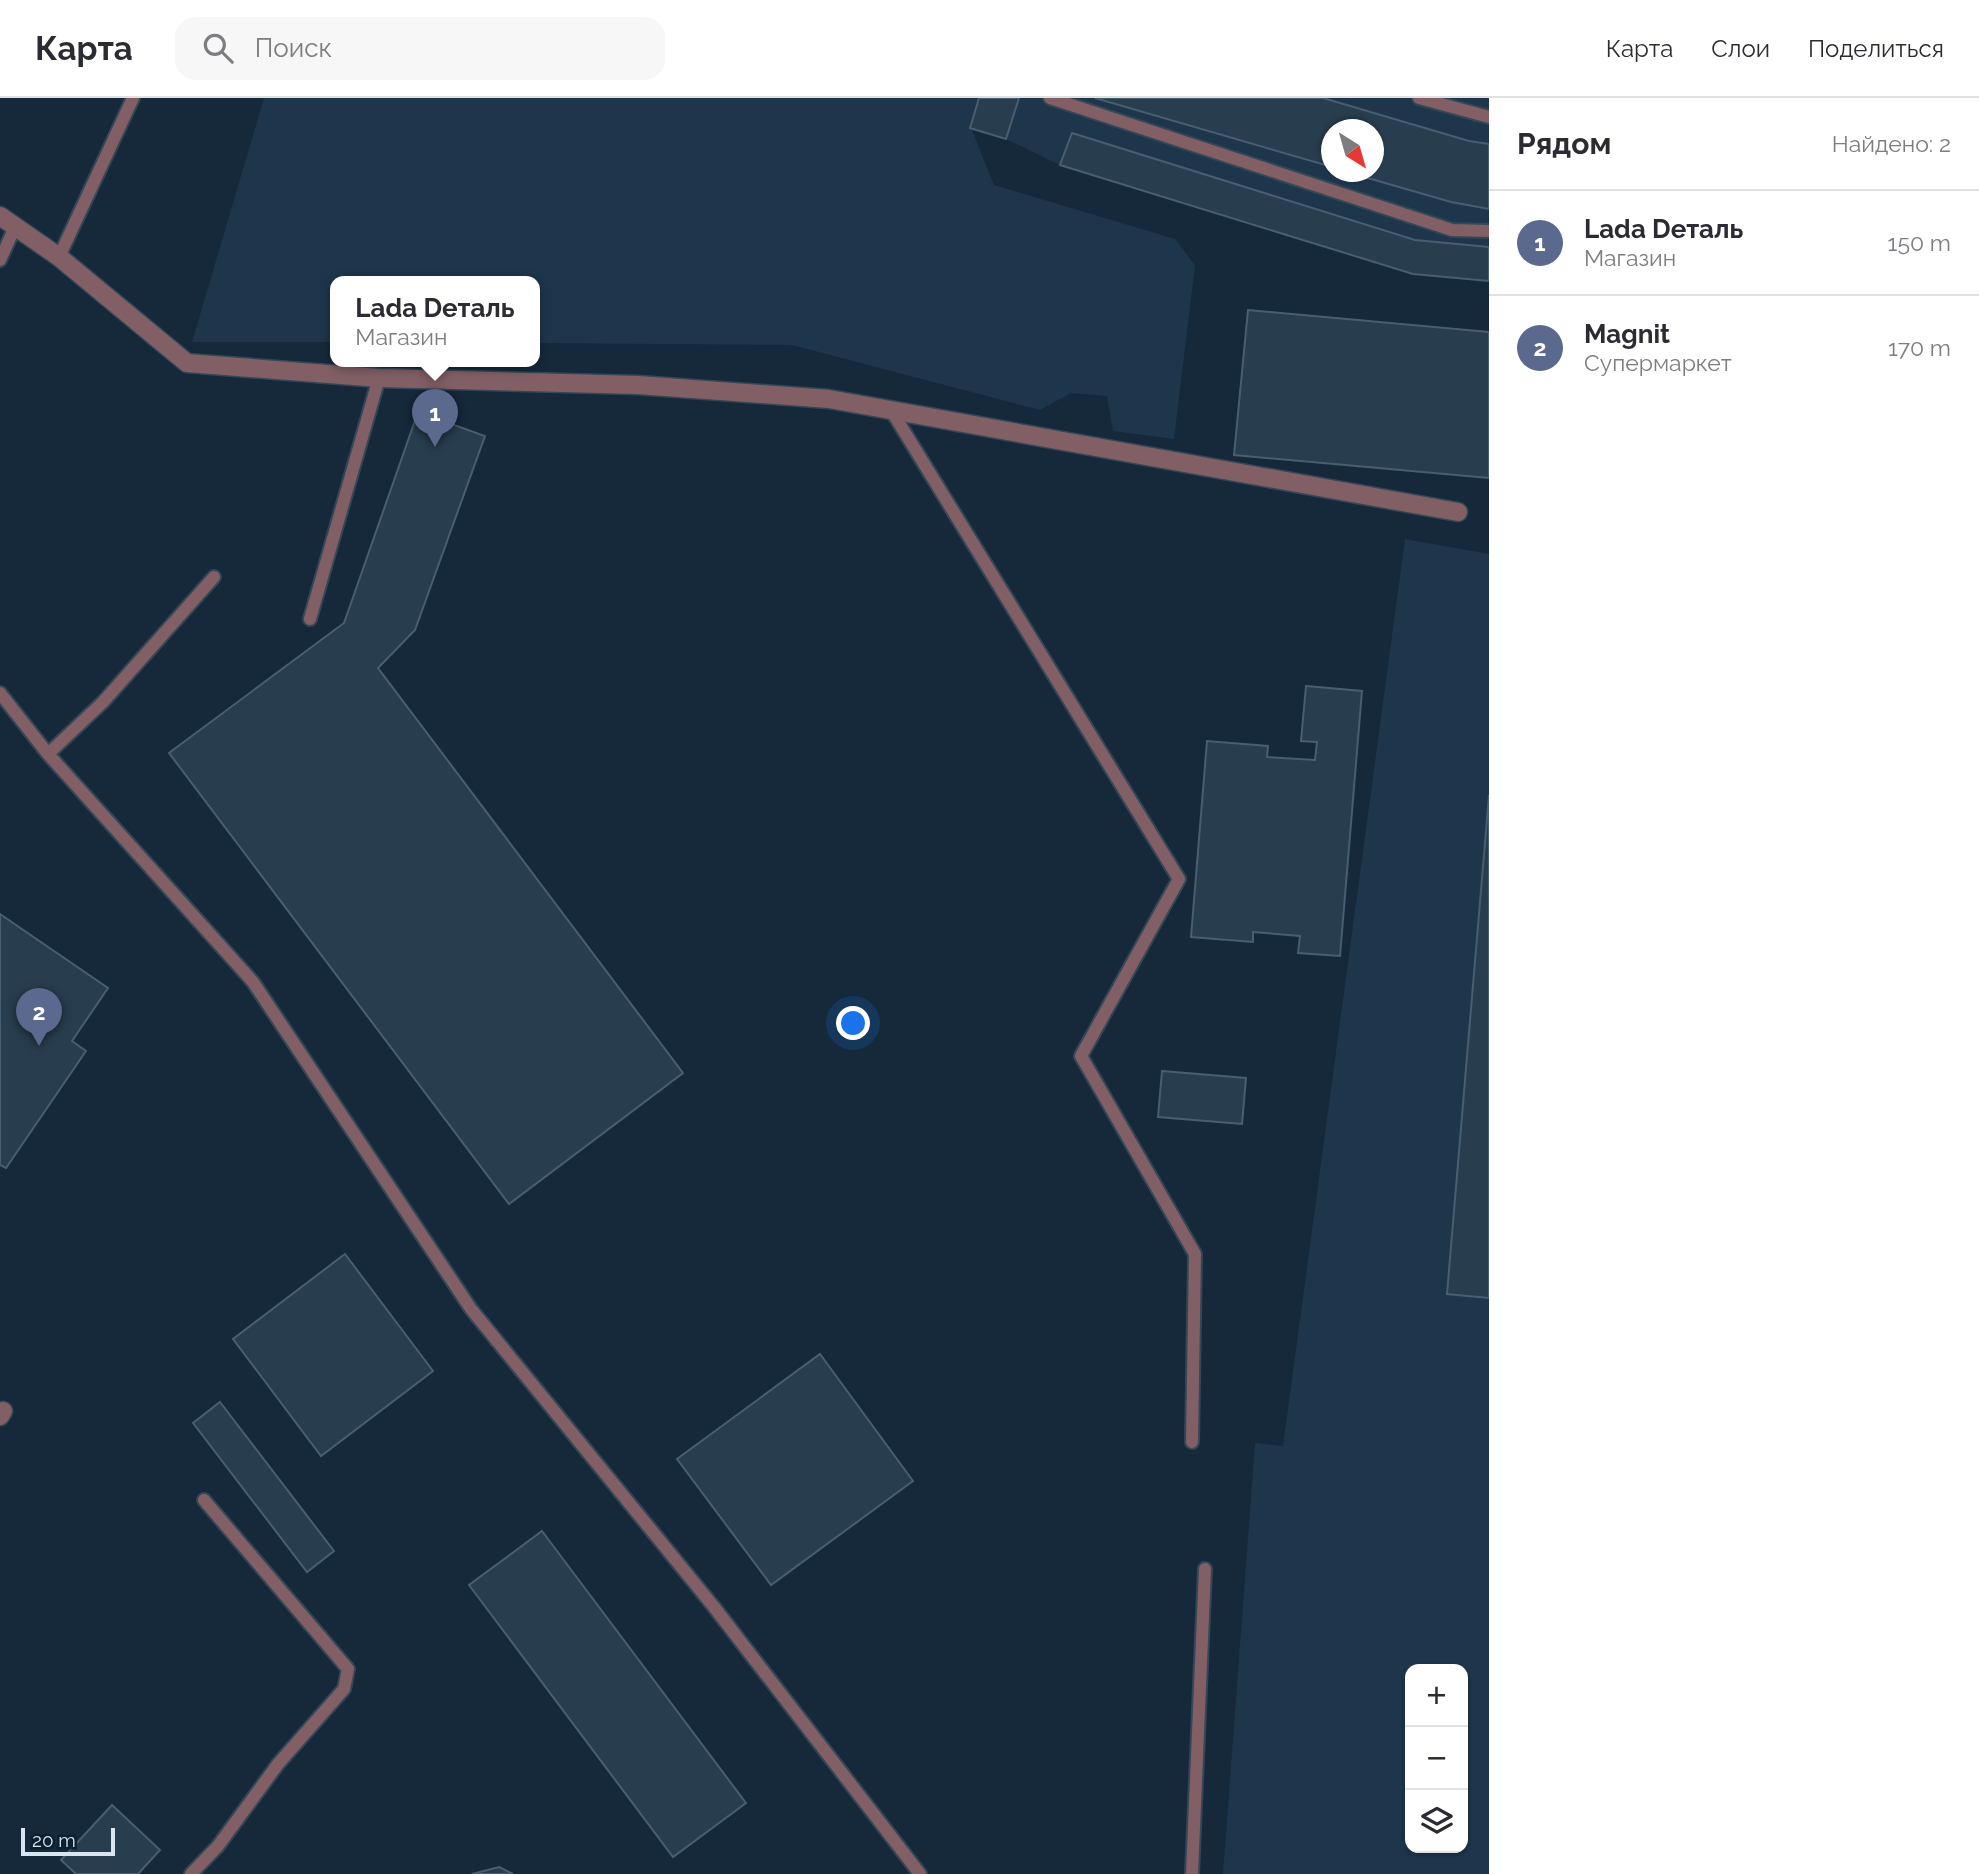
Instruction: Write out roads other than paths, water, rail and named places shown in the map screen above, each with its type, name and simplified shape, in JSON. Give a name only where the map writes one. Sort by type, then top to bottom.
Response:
[{"type":"street","points":[[0,216],[59,257],[187,363],[379,378],[638,385],[829,399],[1458,512]]},
{"type":"lane","points":[[59,257],[134,98]]},
{"type":"lane","points":[[1050,98],[1452,230],[1489,231]]},
{"type":"lane","points":[[1419,98],[1489,117]]},
{"type":"lane","points":[[0,260],[15,227]]},
{"type":"lane","points":[[310,619],[379,378]]},
{"type":"lane","points":[[891,410],[1179,879],[1081,1056],[1195,1254],[1192,1442]]},
{"type":"lane","points":[[48,754],[103,702],[214,577]]},
{"type":"lane","points":[[0,692],[48,754],[253,982],[471,1310],[714,1607],[920,1874]]},
{"type":"lane","points":[[191,1874],[218,1846],[278,1764],[345,1689],[348,1669],[204,1500]]},
{"type":"lane","points":[[1192,1874],[1205,1569]]},
{"type":"place","name":"Lada Dеталь","points":[[435,447]]},
{"type":"place","name":"Magnit","points":[[39,1046]]}]
